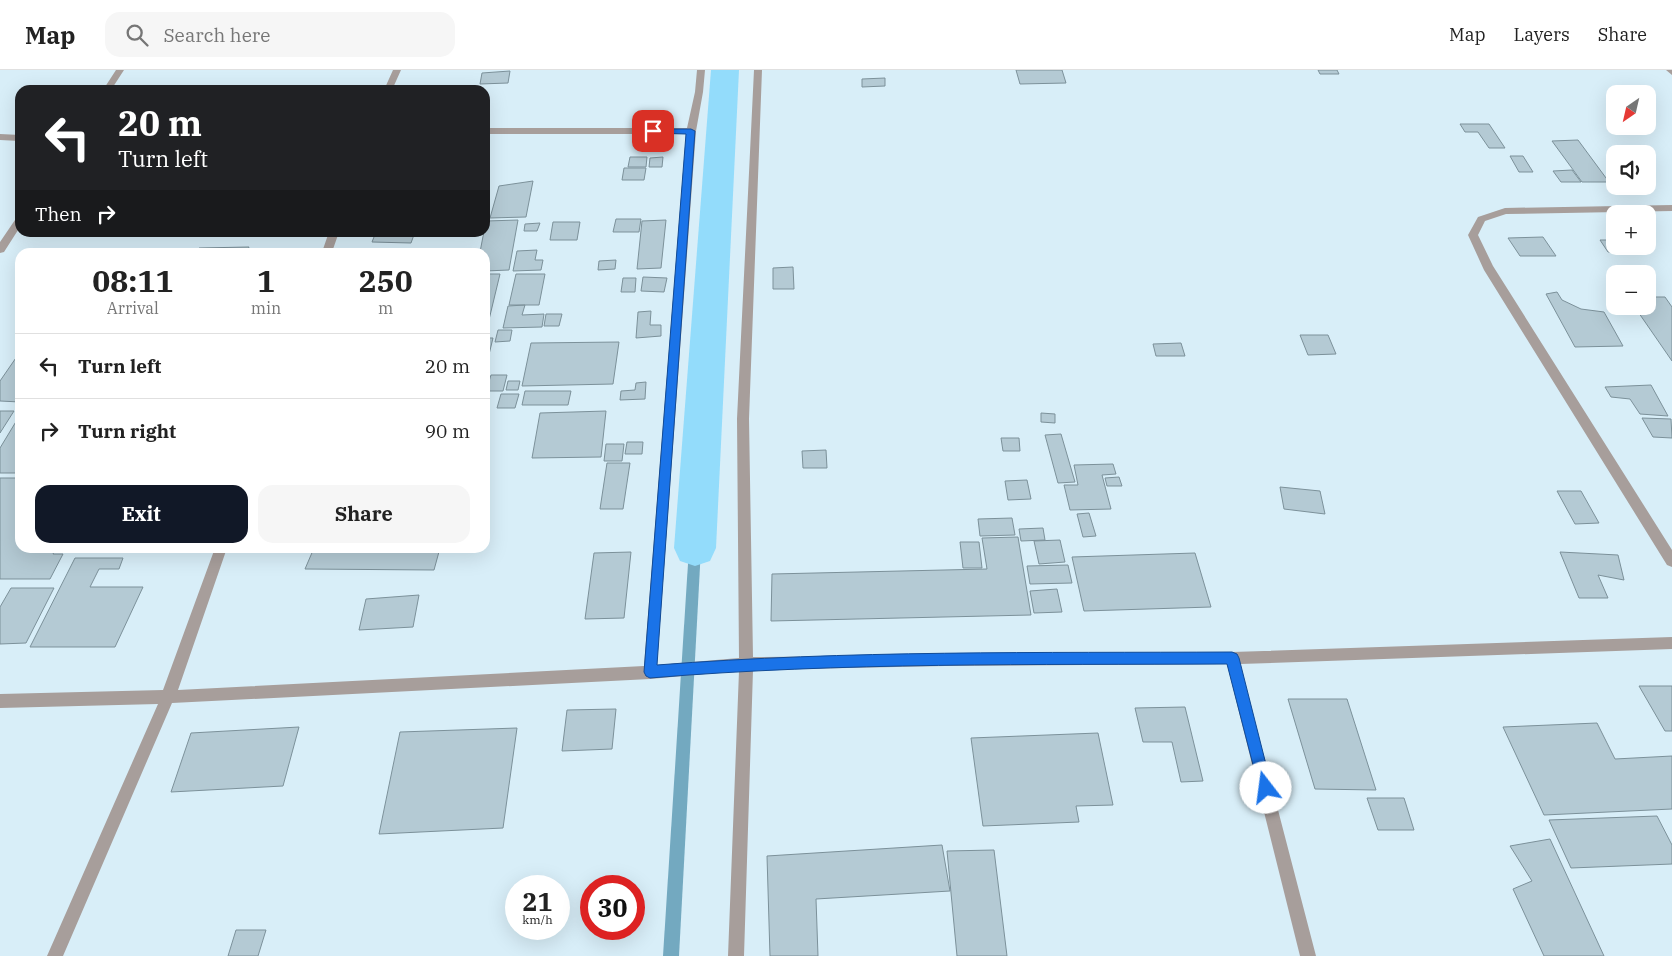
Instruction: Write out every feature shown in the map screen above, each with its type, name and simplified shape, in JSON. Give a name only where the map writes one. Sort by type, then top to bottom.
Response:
[{"type":"street","points":[[110,85],[120,70]]},
{"type":"street","points":[[390,85],[397,70]]},
{"type":"street","points":[[650,672],[691,131],[701,70]]},
{"type":"street","points":[[736,956],[746,664],[743,419],[758,70]]},
{"type":"street","points":[[490,131],[691,131]]},
{"type":"street","points":[[0,137],[15,138]]},
{"type":"street","points":[[1672,208],[1505,211],[1481,219],[1473,235],[1488,267],[1672,561]]},
{"type":"street","points":[[0,250],[15,228]]},
{"type":"street","points":[[55,956],[168,697],[219,553]]},
{"type":"street","points":[[0,701],[168,697],[650,672],[746,664],[945,660],[1232,658],[1672,643]]},
{"type":"street","points":[[1232,658],[1308,956]]},
{"type":"building","points":[[1016,70],[1062,70],[1066,83],[1020,84]]},
{"type":"building","points":[[1318,70],[1337,70],[1339,74],[1320,74]]},
{"type":"building","points":[[510,71],[508,83],[480,84],[482,73]]},
{"type":"building","points":[[885,78],[885,86],[862,87],[862,79]]},
{"type":"building","points":[[1460,124],[1489,124],[1505,148],[1489,148],[1478,132],[1465,132]]},
{"type":"building","points":[[1578,140],[1606,178],[1606,182],[1582,182],[1552,141]]},
{"type":"building","points":[[1510,156],[1523,156],[1533,172],[1519,172]]},
{"type":"building","points":[[630,157],[647,157],[646,167],[628,167]]},
{"type":"building","points":[[663,157],[662,167],[649,167],[650,158]]},
{"type":"building","points":[[624,168],[646,168],[644,180],[622,180]]},
{"type":"building","points":[[1572,170],[1581,182],[1561,182],[1553,171]]},
{"type":"building","points":[[533,181],[526,217],[490,218],[499,186]]},
{"type":"building","points":[[616,219],[641,219],[639,232],[613,232]]},
{"type":"building","points":[[518,220],[509,270],[490,271],[490,248],[481,248],[483,237],[490,237],[490,221]]},
{"type":"building","points":[[666,220],[661,268],[637,269],[642,221]]},
{"type":"building","points":[[553,222],[580,222],[577,240],[550,240]]},
{"type":"building","points":[[540,223],[537,231],[524,231],[525,224]]},
{"type":"building","points":[[374,237],[413,237],[411,243],[372,242]]},
{"type":"building","points":[[1543,237],[1556,256],[1520,256],[1508,238]]},
{"type":"building","points":[[1600,240],[1606,240],[1606,249]]},
{"type":"building","points":[[249,247],[249,248],[199,248]]},
{"type":"building","points":[[537,250],[535,260],[543,260],[541,270],[513,271],[517,251]]},
{"type":"building","points":[[616,260],[615,269],[598,270],[599,261]]},
{"type":"building","points":[[793,267],[794,289],[773,289],[773,268]]},
{"type":"building","points":[[490,274],[500,274],[490,316]]},
{"type":"building","points":[[516,274],[545,274],[539,305],[509,305]]},
{"type":"building","points":[[643,277],[667,278],[664,292],[641,291]]},
{"type":"building","points":[[623,278],[636,278],[635,292],[621,292]]},
{"type":"building","points":[[1557,292],[1562,300],[1581,309],[1604,312],[1623,346],[1575,347],[1546,294]]},
{"type":"building","points":[[1656,297],[1665,297],[1672,307],[1672,361],[1640,315],[1656,315]]},
{"type":"building","points":[[525,305],[522,315],[544,314],[542,327],[503,328],[508,306]]},
{"type":"building","points":[[651,311],[650,325],[661,325],[661,336],[636,338],[638,312]]},
{"type":"building","points":[[546,314],[562,314],[559,326],[544,326]]},
{"type":"building","points":[[498,330],[512,330],[510,341],[495,342]]},
{"type":"building","points":[[1300,335],[1328,335],[1336,354],[1308,355]]},
{"type":"building","points":[[490,338],[493,338],[490,350]]},
{"type":"building","points":[[619,342],[613,384],[522,386],[531,343]]},
{"type":"building","points":[[1181,343],[1185,356],[1156,356],[1153,344]]},
{"type":"building","points":[[15,359],[15,402],[0,401],[0,381]]},
{"type":"building","points":[[491,375],[507,375],[503,391],[490,391]]},
{"type":"building","points":[[508,381],[520,381],[518,390],[506,390]]},
{"type":"building","points":[[646,382],[645,399],[620,400],[621,391],[635,390],[636,383]]},
{"type":"building","points":[[1651,385],[1668,416],[1640,414],[1630,399],[1611,397],[1605,387]]},
{"type":"building","points":[[525,391],[571,391],[568,405],[522,405]]},
{"type":"building","points":[[501,394],[519,394],[515,408],[497,408]]},
{"type":"building","points":[[0,411],[14,411],[0,433]]},
{"type":"building","points":[[606,411],[601,457],[532,458],[540,413]]},
{"type":"building","points":[[1041,413],[1055,414],[1055,423],[1041,422]]},
{"type":"building","points":[[1642,418],[1671,419],[1672,438],[1653,437]]},
{"type":"building","points":[[15,423],[15,473],[0,473],[0,448]]},
{"type":"building","points":[[1061,434],[1075,482],[1058,483],[1045,435]]},
{"type":"building","points":[[1001,438],[1019,438],[1020,451],[1003,451]]},
{"type":"building","points":[[627,442],[643,442],[642,454],[625,454]]},
{"type":"building","points":[[606,444],[624,444],[622,461],[604,461]]},
{"type":"building","points":[[826,450],[827,468],[803,468],[802,451]]},
{"type":"building","points":[[607,463],[630,463],[623,509],[600,509]]},
{"type":"building","points":[[1113,464],[1116,474],[1102,475],[1111,509],[1070,510],[1064,485],[1078,485],[1074,465]]},
{"type":"building","points":[[1119,477],[1122,486],[1107,486],[1105,478]]},
{"type":"building","points":[[0,478],[15,478],[15,553],[63,554],[50,579],[0,579]]},
{"type":"building","points":[[1027,480],[1031,499],[1008,500],[1005,481]]},
{"type":"building","points":[[1280,487],[1320,491],[1325,514],[1284,509]]},
{"type":"building","points":[[1557,491],[1581,491],[1599,523],[1575,524]]},
{"type":"building","points":[[1089,513],[1096,536],[1083,537],[1077,514]]},
{"type":"building","points":[[1012,518],[1015,535],[980,536],[978,519]]},
{"type":"building","points":[[1043,528],[1045,540],[1021,541],[1019,529]]},
{"type":"building","points":[[1018,537],[1031,615],[771,621],[772,574],[987,569],[982,538]]},
{"type":"building","points":[[1060,540],[1065,562],[1039,564],[1034,541]]},
{"type":"building","points":[[960,542],[979,542],[982,568],[963,568]]},
{"type":"building","points":[[631,552],[624,618],[585,619],[594,553]]},
{"type":"building","points":[[1560,552],[1618,555],[1624,580],[1598,575],[1608,598],[1579,598]]},
{"type":"building","points":[[312,553],[439,553],[434,570],[305,569]]},
{"type":"building","points":[[1195,553],[1211,607],[1084,611],[1072,557]]},
{"type":"building","points":[[75,558],[123,558],[119,569],[99,569],[90,587],[143,587],[115,647],[30,647]]},
{"type":"building","points":[[1068,565],[1072,583],[1030,584],[1027,566]]},
{"type":"building","points":[[11,588],[54,588],[26,643],[0,644],[0,607]]},
{"type":"building","points":[[1057,589],[1062,612],[1034,613],[1030,591]]},
{"type":"building","points":[[419,595],[413,627],[359,630],[366,599]]},
{"type":"building","points":[[1639,686],[1672,686],[1672,731],[1665,731]]},
{"type":"building","points":[[1288,699],[1347,699],[1376,790],[1315,789]]},
{"type":"building","points":[[1185,707],[1203,781],[1181,782],[1172,742],[1143,742],[1135,708]]},
{"type":"building","points":[[616,709],[612,749],[562,751],[567,710]]},
{"type":"building","points":[[1597,723],[1615,759],[1672,756],[1672,809],[1544,815],[1503,727]]},
{"type":"building","points":[[299,727],[283,786],[171,792],[191,733]]},
{"type":"building","points":[[517,728],[503,828],[379,834],[400,732]]},
{"type":"building","points":[[1098,733],[1113,805],[1076,806],[1079,822],[983,826],[971,738]]},
{"type":"building","points":[[1367,798],[1404,798],[1414,830],[1378,830]]},
{"type":"building","points":[[1657,816],[1672,845],[1672,864],[1571,868],[1549,820]]},
{"type":"building","points":[[1550,839],[1604,956],[1544,956],[1513,889],[1532,881],[1510,846]]},
{"type":"building","points":[[942,845],[950,891],[816,899],[818,956],[770,956],[767,856]]},
{"type":"building","points":[[994,850],[1007,956],[957,956],[947,851]]},
{"type":"building","points":[[236,930],[266,930],[258,956],[228,956]]},
{"type":"waterway","points":[[695,548],[725,70]]},
{"type":"waterway","points":[[671,956],[695,548]]},
{"type":"route","points":[[653,131],[691,131],[650,672],[746,664],[945,660],[1232,658],[1266,788]]}]
